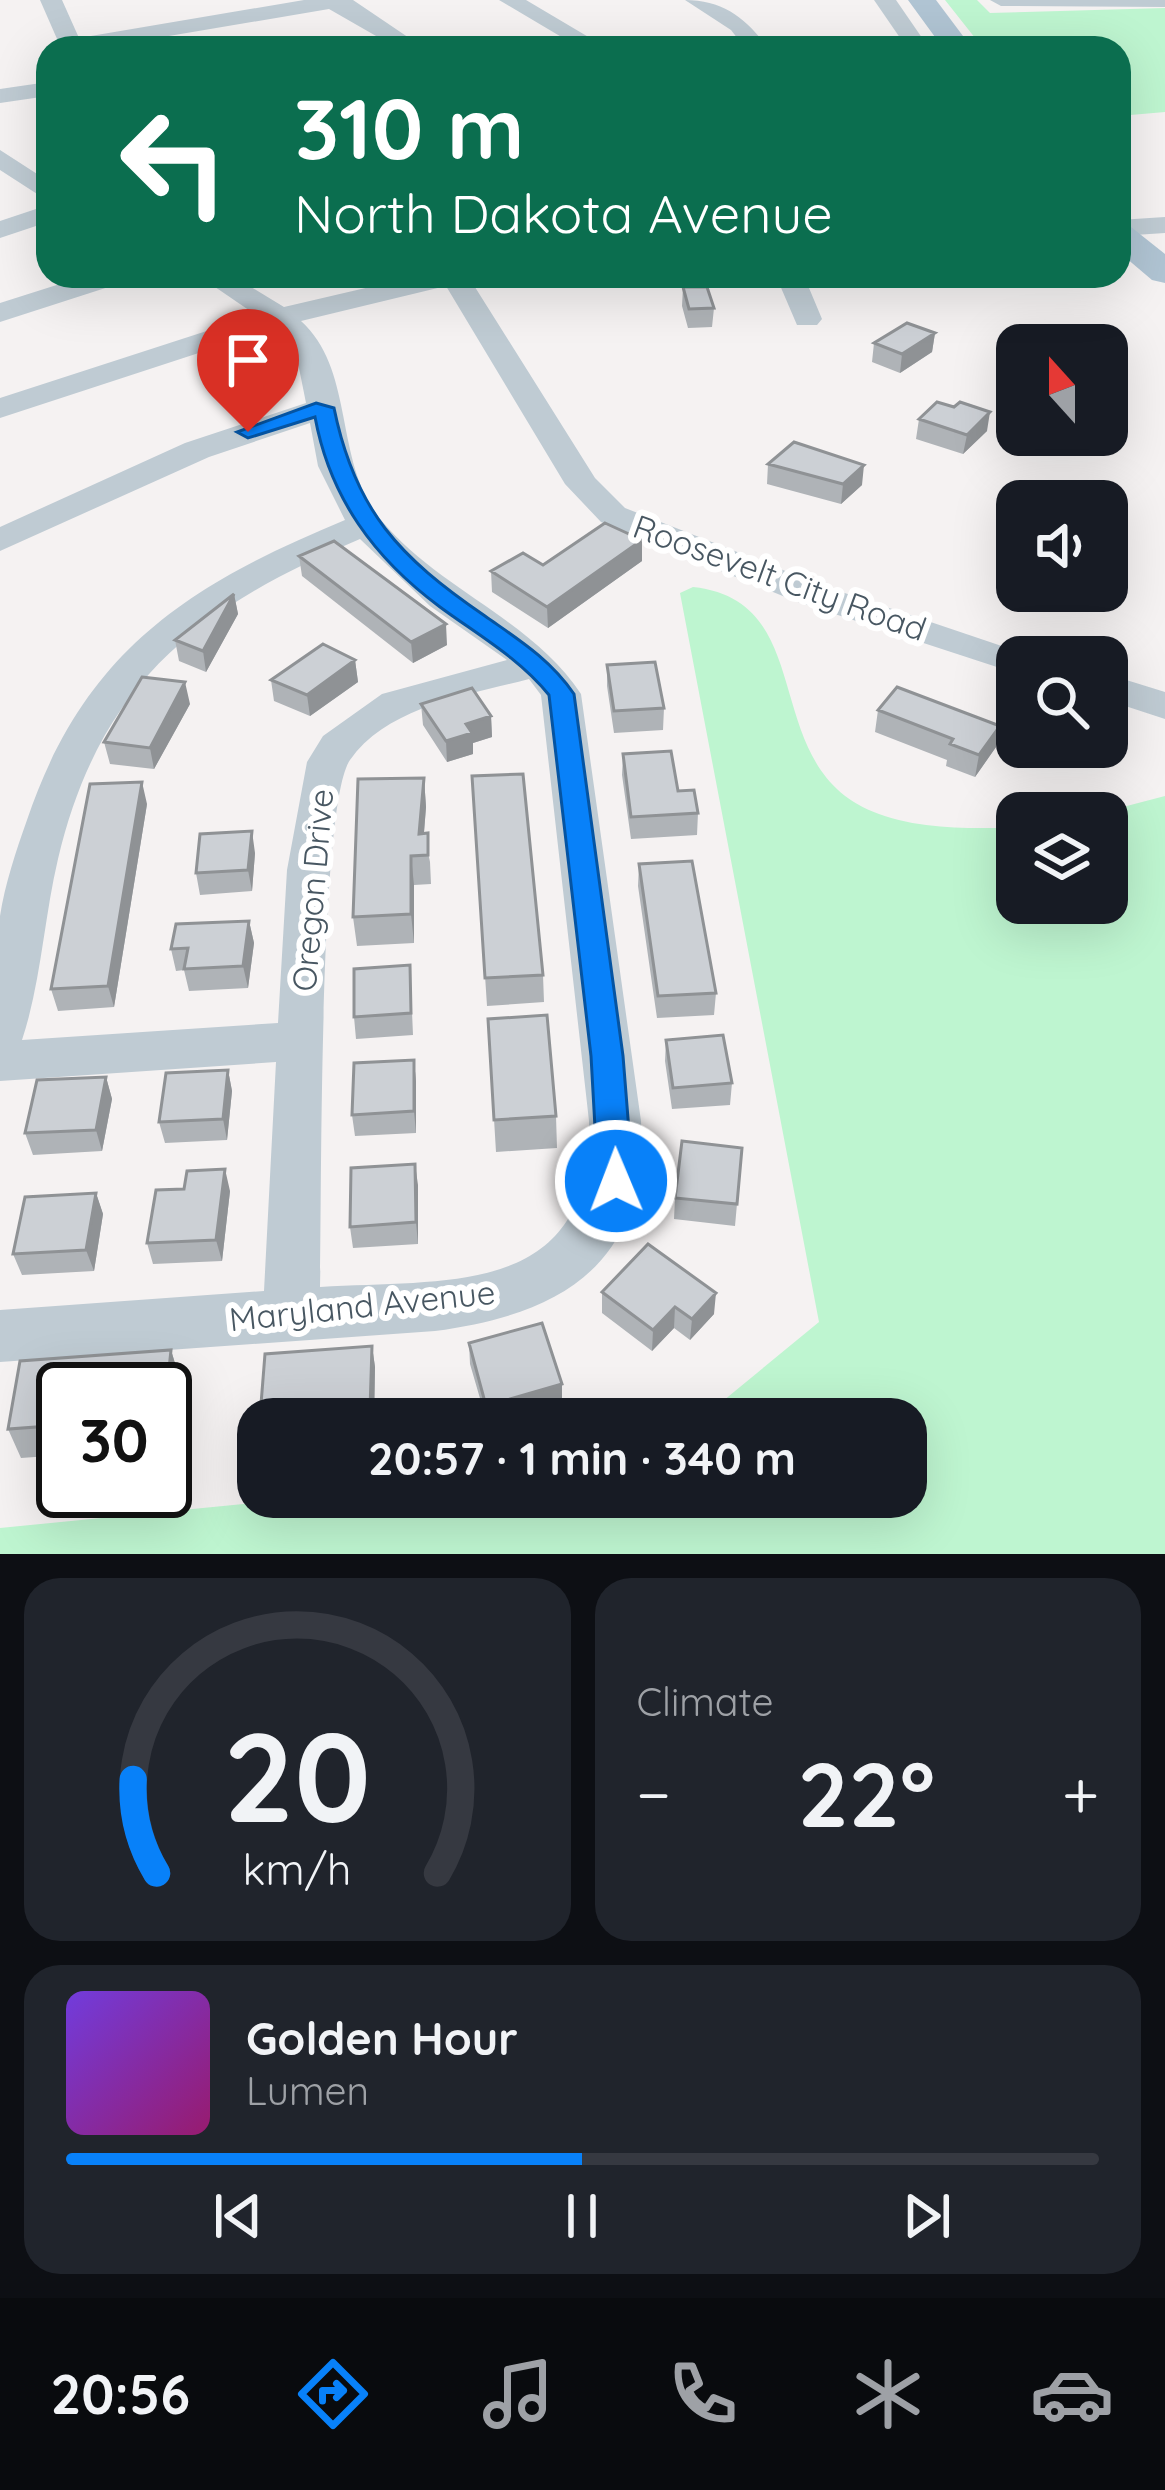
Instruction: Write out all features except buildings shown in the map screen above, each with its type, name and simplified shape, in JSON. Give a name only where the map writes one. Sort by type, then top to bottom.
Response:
[{"type":"main road","points":[[922,0],[949,36]]},
{"type":"main road","points":[[1131,242],[1165,272]]},
{"type":"street","points":[[51,0],[67,36]]},
{"type":"street","points":[[510,0],[574,36]]},
{"type":"street","points":[[696,0],[739,25],[748,36]]},
{"type":"street","points":[[885,0],[910,36]]},
{"type":"street","points":[[1001,0],[1165,1]]},
{"type":"street","points":[[135,36],[334,1],[389,36]]},
{"type":"street","points":[[0,96],[36,91]]},
{"type":"street","points":[[0,158],[36,184]]},
{"type":"street","points":[[0,230],[36,217]]},
{"type":"street","points":[[1131,229],[1164,224]]},
{"type":"street","points":[[0,313],[77,288]]},
{"type":"street","name":"Maryland Avenue","points":[[0,1336],[428,1304],[519,1287],[569,1260],[608,1210],[617,1166],[614,1121],[561,694],[538,664],[443,598],[365,524],[335,466],[314,354],[302,335],[280,317],[233,288]]},
{"type":"street","points":[[0,408],[280,317],[403,288]]},
{"type":"street","name":"Roosevelt City Road","points":[[461,288],[582,484],[614,515],[808,592],[996,653]]},
{"type":"street","points":[[795,288],[807,319]]},
{"type":"street","points":[[0,540],[197,450],[324,408]]},
{"type":"street","points":[[0,1036],[39,836],[55,788],[101,704],[149,645],[200,601],[272,561],[365,524]]},
{"type":"street","name":"Oregon Drive","points":[[291,1314],[316,788],[329,760],[354,731],[396,703],[538,664]]},
{"type":"street","points":[[1128,693],[1165,706]]},
{"type":"street","points":[[0,1060],[301,1041]]},
{"type":"green space","points":[[945,0],[977,0],[990,13],[1165,8],[1165,112],[1131,115],[1131,36],[974,36]]},
{"type":"green space","points":[[693,587],[733,599],[760,622],[816,762],[840,792],[879,814],[912,823],[996,828],[996,924],[1128,924],[1128,806],[1165,796],[1165,1554],[0,1554],[0,1528],[101,1518],[192,1518],[192,1509],[237,1505],[237,1518],[927,1518],[927,1398],[727,1398],[819,1322],[680,593]]},
{"type":"route","points":[[248,432],[324,408],[335,466],[365,524],[443,598],[538,664],[561,694],[607,1056],[616,1181]]}]
